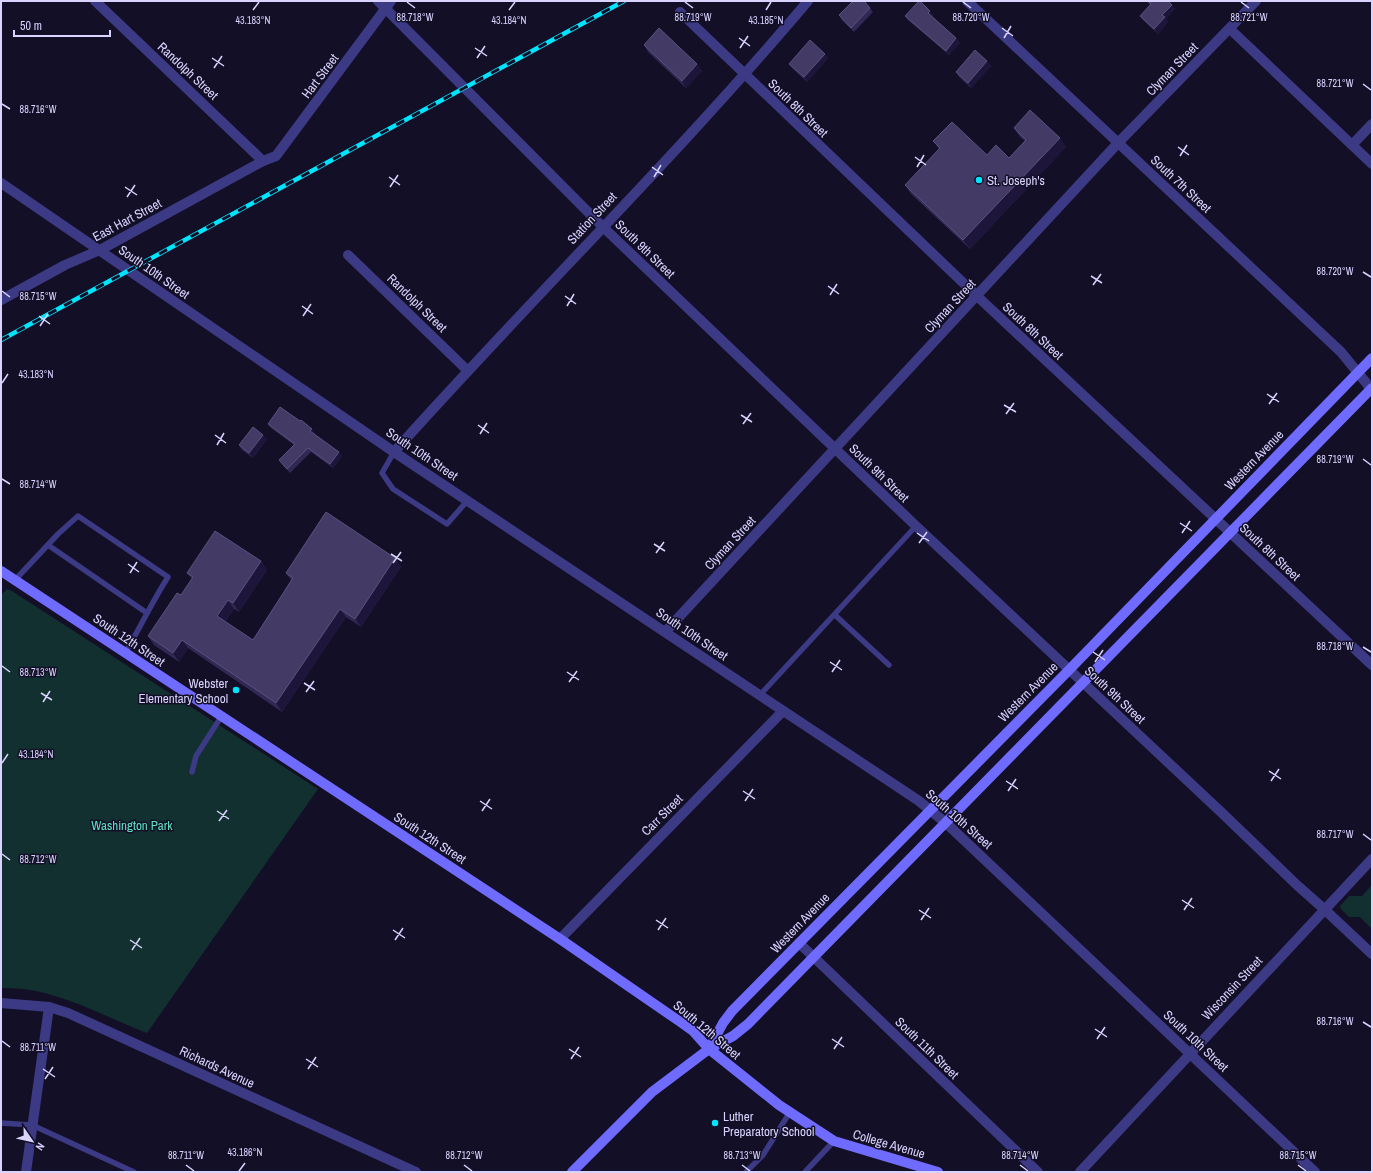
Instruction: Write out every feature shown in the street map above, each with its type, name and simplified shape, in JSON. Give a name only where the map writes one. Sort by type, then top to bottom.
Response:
[{"type":"street","name":"Randolph Street","points":[[95,1],[263,161]]},
{"type":"street","name":"South 9th Street","points":[[378,1],[389,5],[602,226],[834,449],[1372,954]]},
{"type":"street","name":"Station Street","points":[[394,452],[467,370],[745,76],[808,1]]},
{"type":"street","name":"South 7th Street","points":[[967,1],[1342,352],[1372,389]]},
{"type":"street","name":"Clyman Street","points":[[666,632],[1118,143],[1256,1]]},
{"type":"street","name":"Hart Street","points":[[263,161],[276,156],[389,5]]},
{"type":"street","name":"South 8th Street","points":[[680,12],[745,76],[977,296],[1372,665]]},
{"type":"street","points":[[1230,29],[1372,164]]},
{"type":"street","points":[[1352,145],[1372,124]]},
{"type":"street","name":"East Hart Street","points":[[1,300],[65,265],[100,250],[263,161]]},
{"type":"street","name":"South 10th Street","points":[[1,183],[394,452],[930,809],[1190,1052],[1315,1172]]},
{"type":"street","name":"Randolph Street","points":[[348,255],[467,370]]},
{"type":"street","name":"Western Avenue","points":[[709,1049],[723,1023],[732,1011],[1069,670],[1372,358]]},
{"type":"street","name":"Western Avenue","points":[[572,1172],[652,1092],[709,1049],[733,1036],[748,1024],[1372,389]]},
{"type":"street","name":"South 12th Street","points":[[1,571],[560,939],[680,1021],[709,1049],[790,1112],[834,1141]]},
{"type":"street","name":"Carr Street","points":[[560,939],[783,711]]},
{"type":"street","name":"Wisconsin Street","points":[[1080,1172],[1190,1052],[1372,859]]},
{"type":"street","name":"South 11th Street","points":[[799,943],[1038,1172]]},
{"type":"street","name":"Richards Avenue","points":[[1,1003],[49,1007],[68,1013],[416,1172]]},
{"type":"street","points":[[26,1172],[49,1007]]},
{"type":"street","name":"College Avenue","points":[[834,1141],[936,1172]]},
{"type":"lane","points":[[394,452],[382,473],[393,489],[418,507],[447,524],[468,500]]},
{"type":"lane","points":[[15,580],[48,544],[78,516],[168,577],[125,653]]},
{"type":"lane","points":[[760,695],[916,526]]},
{"type":"lane","points":[[48,544],[147,613]]},
{"type":"lane","points":[[835,615],[889,666]]},
{"type":"lane","points":[[192,772],[196,756],[221,717]]},
{"type":"lane","points":[[746,1172],[762,1155],[790,1112]]},
{"type":"lane","points":[[1,1123],[32,1125],[134,1172]]},
{"type":"lane","points":[[805,1172],[834,1141]]},
{"type":"green space","name":"Washington Park","points":[[7,589],[318,789],[147,1033],[94,1010],[58,997],[20,989],[1,988],[1,595]]},
{"type":"green space","points":[[1372,885],[1372,929],[1360,917],[1349,917],[1340,906],[1349,896],[1362,896]]},
{"type":"building","points":[[853,1],[864,1],[870,8],[851,28],[839,15]]},
{"type":"building","points":[[919,1],[930,11],[928,13],[956,38],[946,51],[905,16]]},
{"type":"building","points":[[1148,1],[1168,1],[1172,5],[1162,15],[1165,17],[1154,29],[1140,16],[1151,4]]},
{"type":"building","points":[[659,28],[697,64],[682,81],[644,45]]},
{"type":"building","points":[[810,40],[825,54],[804,77],[789,64]]},
{"type":"building","points":[[975,50],[987,61],[968,83],[956,72]]},
{"type":"building","name":"St. Joseph's","points":[[1030,110],[1060,138],[963,240],[905,185],[940,148],[933,141],[952,122],[987,155],[996,145],[1009,158],[1026,140],[1014,128]]},
{"type":"building","points":[[280,407],[300,421],[301,420],[312,429],[310,431],[339,452],[330,464],[308,448],[287,469],[279,460],[295,444],[268,424]]},
{"type":"building","points":[[253,427],[263,435],[249,453],[239,445]]},
{"type":"building","points":[[326,512],[395,558],[355,619],[340,609],[276,703],[182,640],[173,653],[148,636],[177,593],[181,595],[193,577],[187,573],[215,531],[261,561],[233,603],[228,600],[217,616],[253,640],[293,578],[286,573]]},
{"type":"railway","points":[[1,340],[624,1]]},
{"type":"place","name":"St. Joseph's","points":[[979,180]]},
{"type":"place","name":"Webster Elementary School","points":[[236,690]]},
{"type":"place","name":"Luther Preparatory School","points":[[715,1123]]}]
